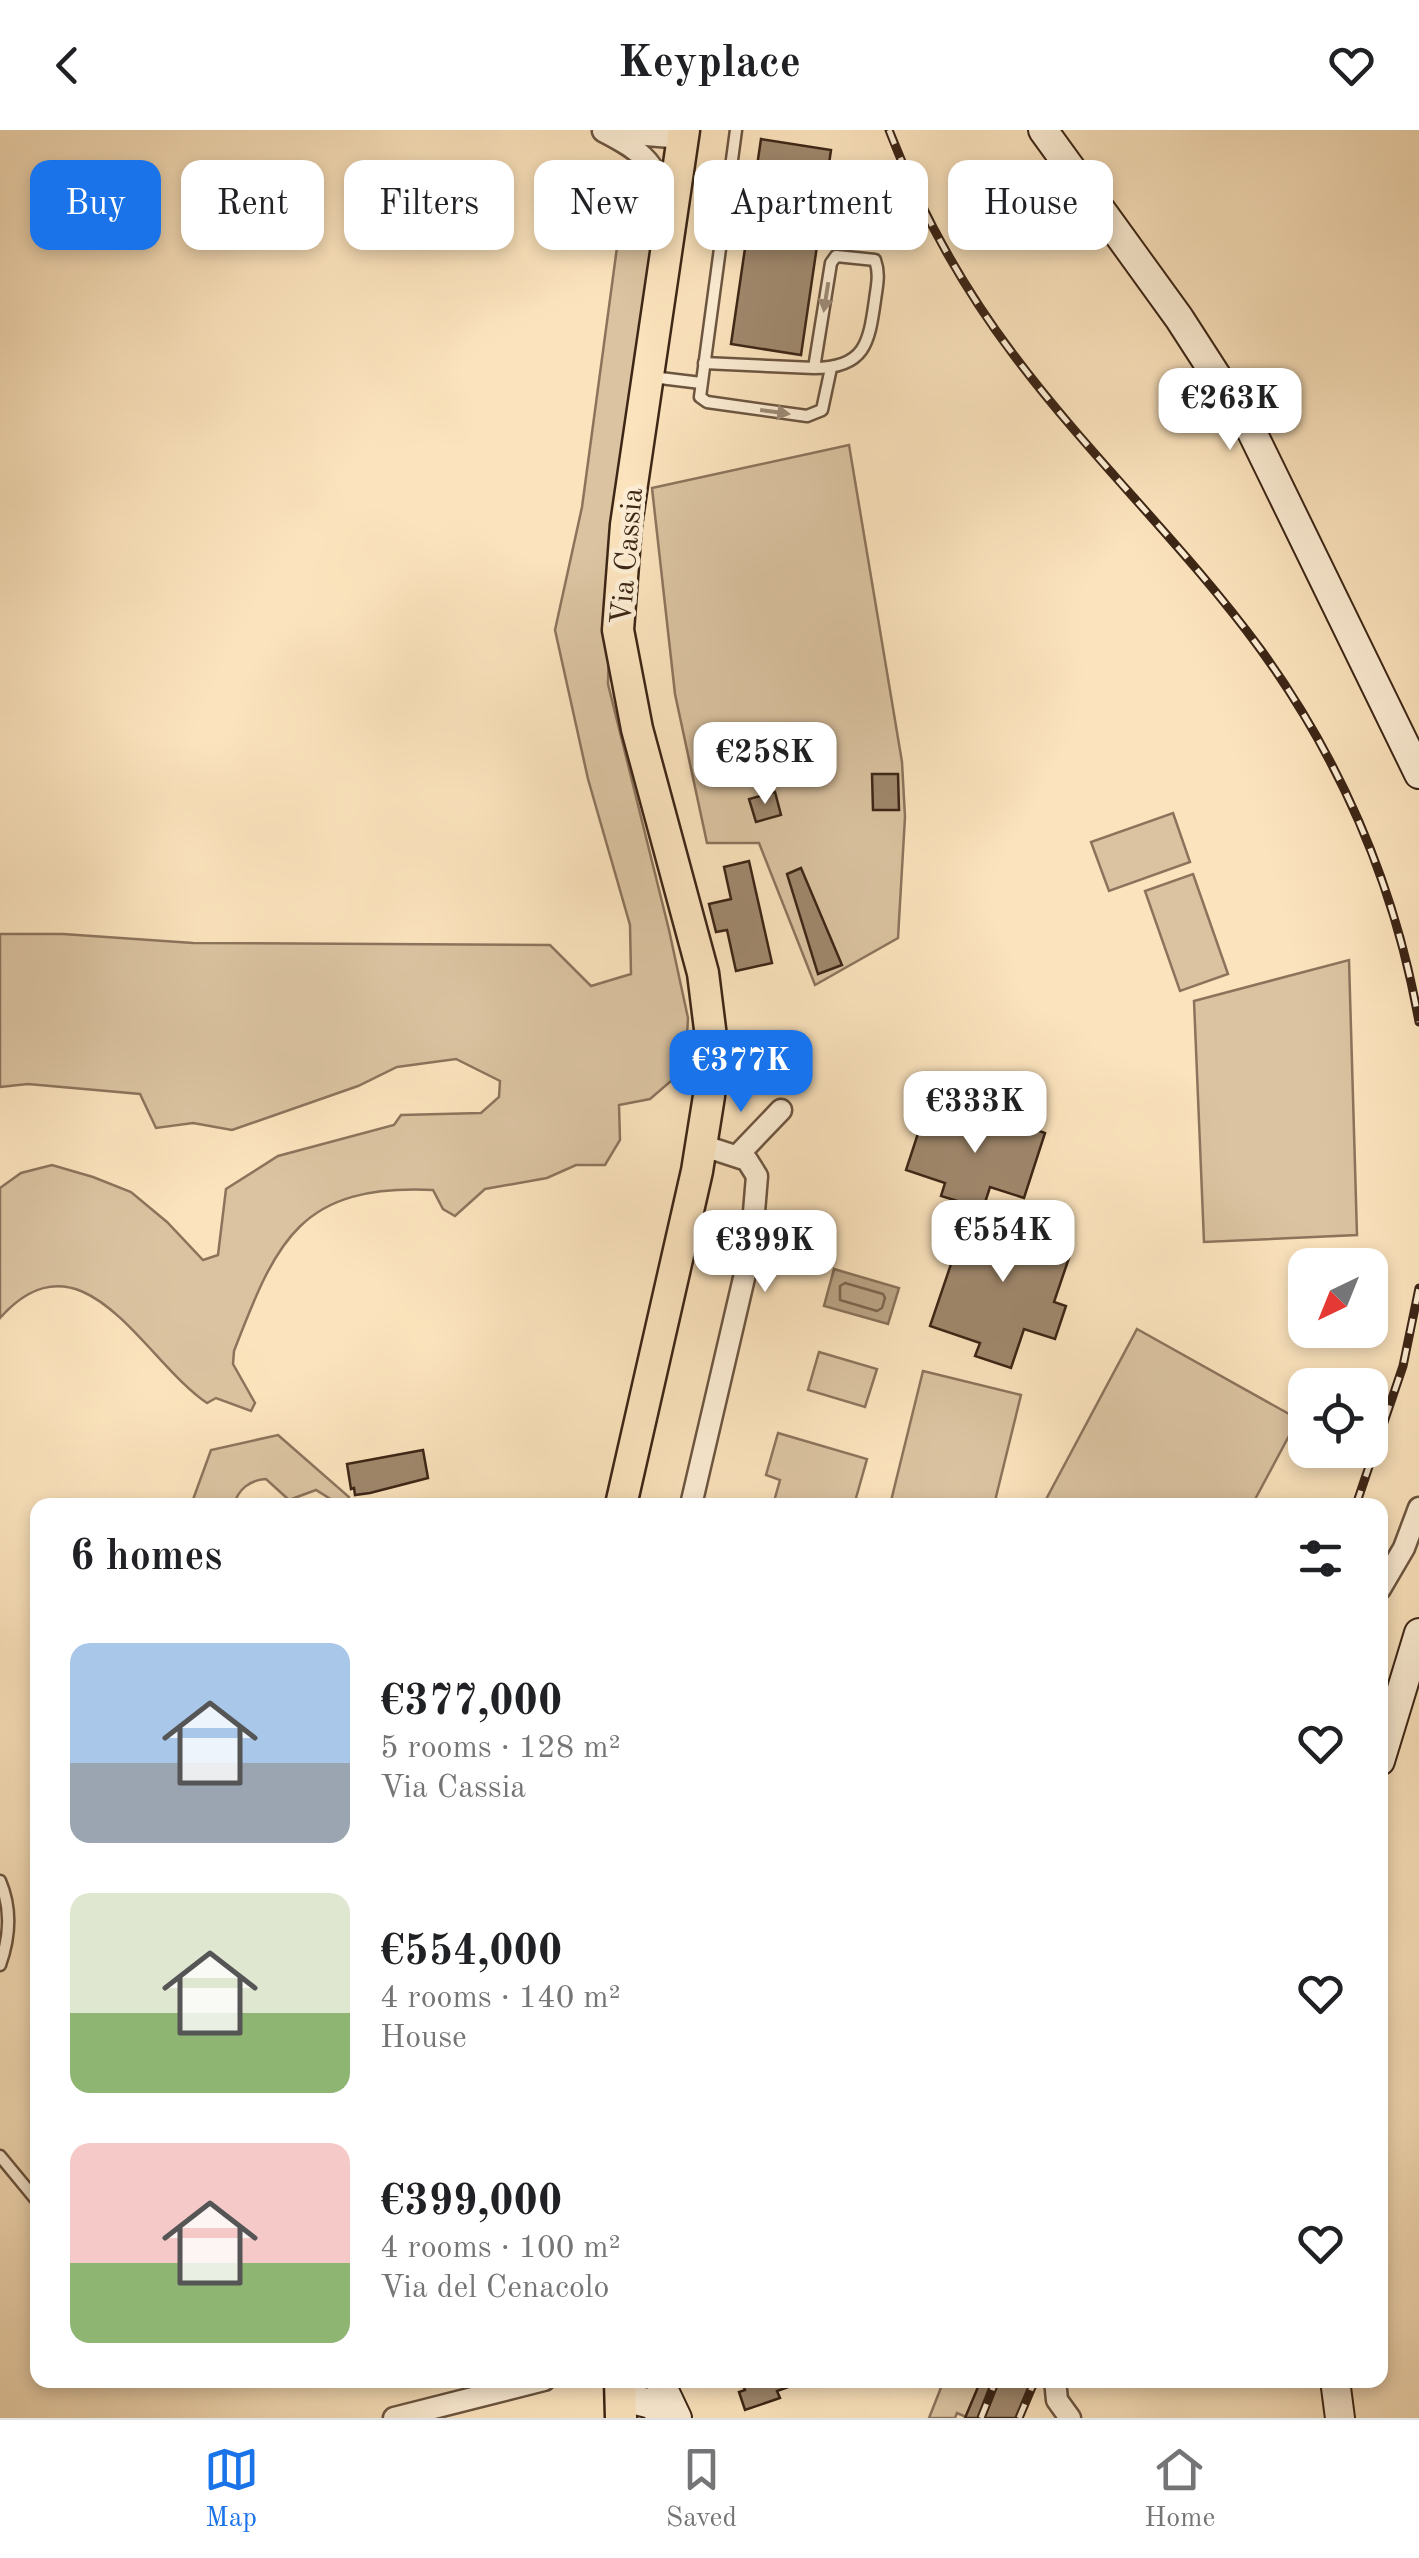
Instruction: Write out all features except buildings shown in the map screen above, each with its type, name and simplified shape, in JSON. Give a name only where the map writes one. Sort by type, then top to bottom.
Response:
[{"type":"main road","points":[[1044,130],[1179,318],[1250,428],[1419,774]]},
{"type":"main road","name":"Via Cassia","points":[[674,196],[684,134]]},
{"type":"main road","name":"Via Cassia","points":[[624,1498],[702,1145],[712,1045],[708,998],[627,690],[618,630],[622,557],[666,250]]},
{"type":"main road","points":[[1388,1736],[1419,1633]]},
{"type":"main road","points":[[663,2388],[677,2418]]},
{"type":"main road","points":[[1336,2388],[1340,2418]]},
{"type":"main road","points":[[620,2398],[651,2404],[668,2418]]},
{"type":"street","points":[[600,130],[684,134]]},
{"type":"street","points":[[600,130],[648,160]]},
{"type":"street","points":[[738,1154],[781,1110]]},
{"type":"street","points":[[693,1498],[751,1248],[756,1176],[747,1160],[738,1154],[702,1145]]},
{"type":"street","points":[[1388,1575],[1404,1548],[1419,1508]]},
{"type":"street","points":[[394,2418],[512,2388]]},
{"type":"street","points":[[1056,2388],[1057,2400],[1070,2418]]},
{"type":"lane","points":[[735,130],[700,397],[706,402],[807,416],[822,410],[831,368]]},
{"type":"lane","points":[[704,363],[814,368],[831,368],[849,362],[869,340],[879,272],[875,260],[836,256],[831,262],[814,368]]},
{"type":"lane","points":[[647,376],[701,383]]},
{"type":"lane","points":[[0,1881],[8,1899],[8,1941],[0,1965]]},
{"type":"lane","points":[[0,2156],[30,2192]]},
{"type":"shaded area","points":[[617,250],[661,250],[609,631],[608,684],[688,1018],[685,1069],[650,1099],[619,1105],[620,1140],[605,1165],[576,1165],[547,1178],[485,1189],[455,1216],[443,1209],[433,1190],[388,1191],[352,1197],[323,1209],[300,1226],[265,1278],[234,1351],[233,1364],[255,1403],[251,1411],[216,1398],[207,1403],[111,1310],[85,1293],[58,1286],[30,1293],[0,1318],[0,1188],[21,1173],[52,1165],[131,1192],[203,1260],[218,1255],[226,1189],[278,1156],[394,1125],[401,1115],[481,1113],[499,1097],[500,1081],[456,1059],[397,1067],[358,1086],[232,1130],[193,1123],[156,1128],[140,1094],[28,1084],[0,1087],[0,934],[193,943],[550,945],[591,986],[631,974],[630,925],[588,779],[555,630],[582,507]]},
{"type":"shaded area","points":[[849,445],[902,762],[905,817],[898,938],[815,985],[759,843],[707,843],[675,694],[652,488]]},
{"type":"shaded area","points":[[1173,813],[1190,862],[1109,891],[1091,842]]},
{"type":"shaded area","points":[[1193,874],[1228,974],[1180,991],[1145,891]]},
{"type":"shaded area","points":[[1349,960],[1357,1235],[1204,1242],[1194,1001]]},
{"type":"shaded area","points":[[1137,1329],[1288,1413],[1288,1438],[1256,1498],[1047,1498]]},
{"type":"shaded area","points":[[819,1352],[877,1369],[865,1407],[808,1390]]},
{"type":"shaded area","points":[[923,1371],[1021,1395],[996,1498],[892,1498]]},
{"type":"shaded area","points":[[778,1433],[867,1459],[856,1498],[775,1498],[780,1480],[766,1475]]},
{"type":"shaded area","points":[[278,1435],[349,1497],[329,1498],[316,1490],[287,1498],[266,1479],[246,1486],[237,1498],[194,1498],[211,1450]]},
{"type":"shaded area","points":[[941,2388],[978,2388],[966,2417],[957,2413],[955,2418],[929,2418]]},
{"type":"water","points":[[834,1269],[899,1288],[888,1324],[824,1306]]},
{"type":"railway","points":[[889,130],[943,246],[994,328],[1074,429],[1232,612],[1290,692],[1340,781],[1380,874],[1409,972],[1419,1022]]},
{"type":"railway","points":[[1358,1498],[1403,1366],[1419,1288]]},
{"type":"railway","points":[[981,2418],[993,2388]]},
{"type":"railway","points":[[1019,2418],[1032,2388]]}]
